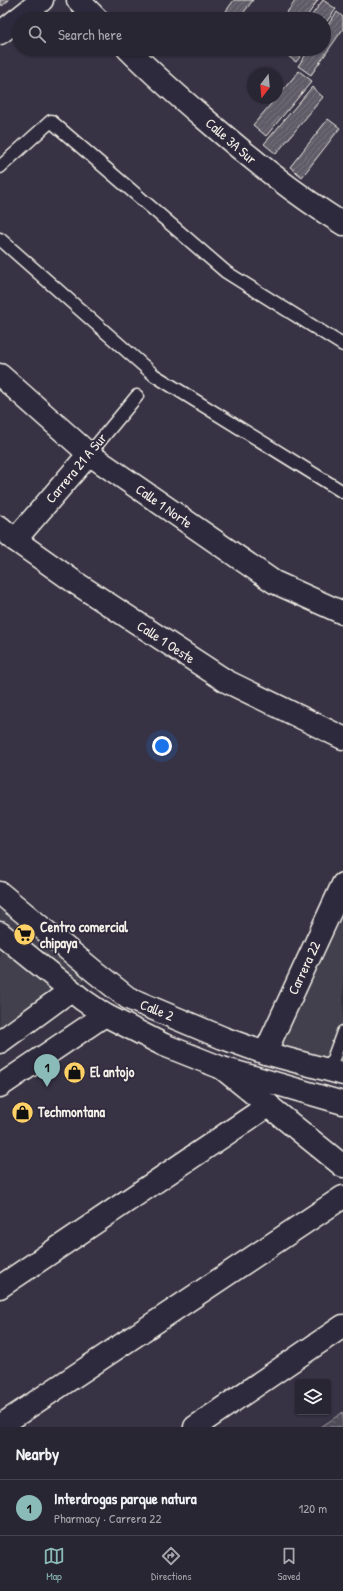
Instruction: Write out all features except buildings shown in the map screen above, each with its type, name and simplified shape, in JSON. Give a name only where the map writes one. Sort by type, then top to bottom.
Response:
[{"type":"street","points":[[27,12],[42,0]]},
{"type":"street","points":[[78,0],[90,12]]},
{"type":"street","points":[[0,34],[12,24]]},
{"type":"street","name":"Calle 3A Sur","points":[[135,56],[151,72],[254,162],[312,204],[343,224]]},
{"type":"street","name":"Calle 1 Norte","points":[[0,375],[89,454],[274,582],[343,614]]},
{"type":"street","name":"Carrera 21 A Sur","points":[[8,533],[89,454]]},
{"type":"street","name":"Calle 1 Oeste","points":[[8,533],[76,583],[226,681],[343,738]]},
{"type":"street","name":"Carrera 22","points":[[265,1053],[343,884]]},
{"type":"street","name":"Calle 2","points":[[2,899],[128,998],[223,1038],[265,1053],[336,1072]]},
{"type":"street","name":"Calle 2","points":[[0,933],[71,990],[105,1015],[164,1045],[222,1068],[343,1103]]},
{"type":"street","points":[[0,1042],[71,990]]},
{"type":"street","points":[[0,1086],[105,1015]]},
{"type":"street","points":[[222,1068],[343,1166]]},
{"type":"street","points":[[0,1287],[269,1105]]},
{"type":"street","points":[[0,1426],[343,1197]]},
{"type":"street","points":[[195,1427],[343,1326]]},
{"type":"lane","points":[[0,167],[51,121],[226,272],[343,345]]},
{"type":"lane","points":[[0,239],[154,375],[343,492]]},
{"type":"lane","name":"Carrera 21 A Sur","points":[[89,454],[137,396]]},
{"type":"lane","points":[[336,1072],[343,1032]]},
{"type":"shaded area","points":[[343,884],[343,1074],[265,1053]]},
{"type":"shaded area","name":"Centro comercial chipaya","points":[[0,894],[95,972],[0,1042]]},
{"type":"shaded area","points":[[343,1412],[343,1427],[321,1427]]},
{"type":"place","name":"Centro comercial chipaya","points":[[25,935]]},
{"type":"place","name":"El antojo","points":[[74,1072]]},
{"type":"place","name":"Interdrogas parque natura","points":[[47,1087]]},
{"type":"place","name":"Techmontana","points":[[23,1112]]}]
